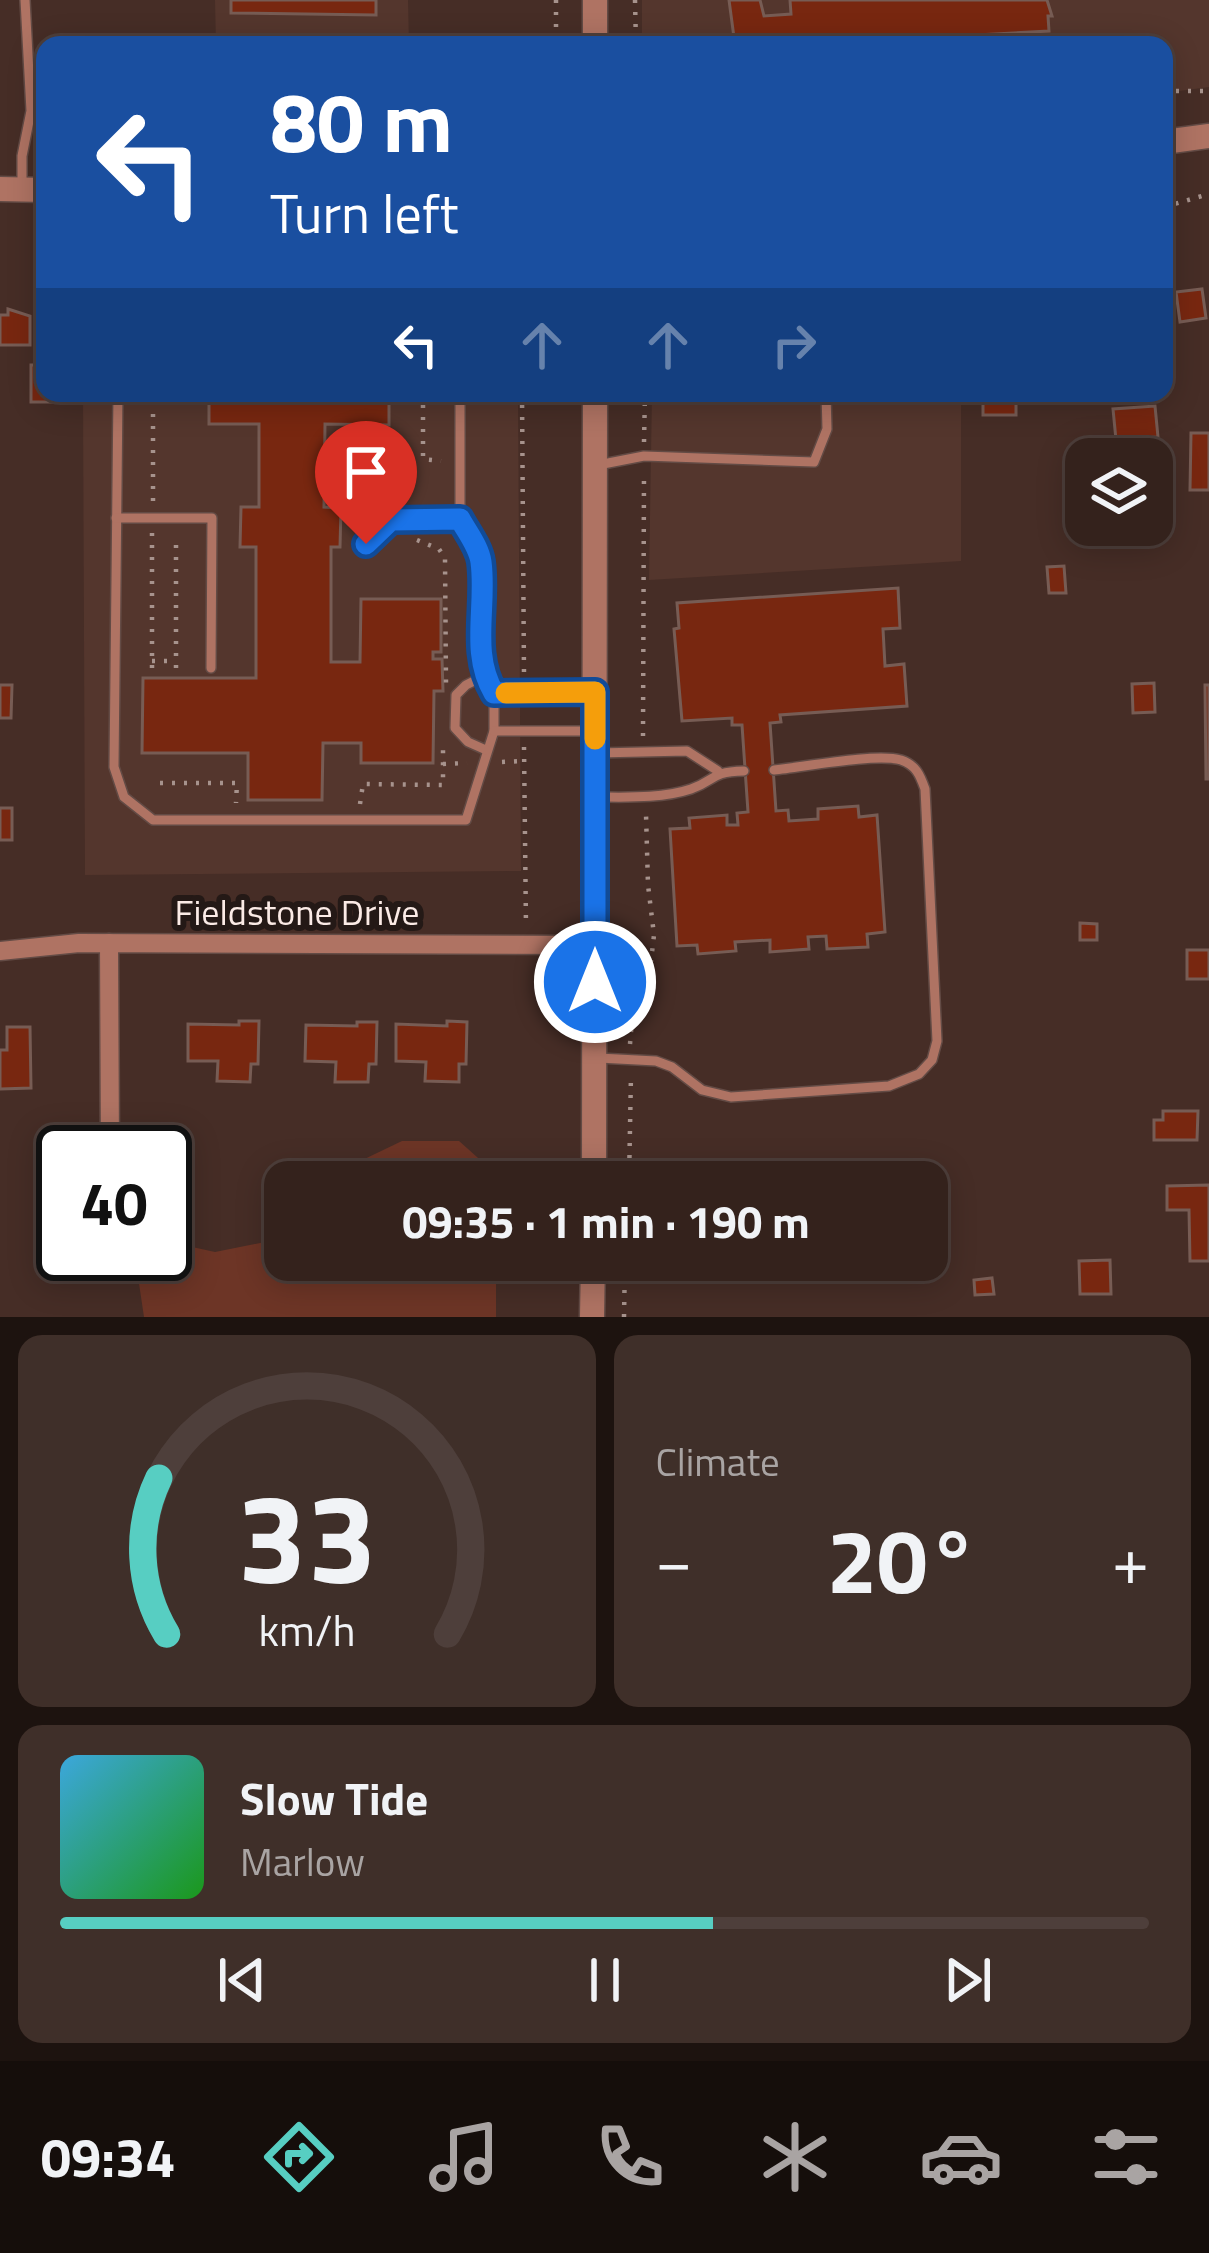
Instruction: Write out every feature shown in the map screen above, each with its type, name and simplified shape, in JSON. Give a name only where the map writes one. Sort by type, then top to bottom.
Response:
[{"type":"street","points":[[595,0],[596,36]]},
{"type":"street","points":[[1173,141],[1209,136]]},
{"type":"street","points":[[593,1161],[596,402]]},
{"type":"street","points":[[109,943],[110,1125]]},
{"type":"street","name":"Fieldstone Drive","points":[[0,951],[109,943],[595,945]]},
{"type":"street","points":[[592,1317],[593,1281]]},
{"type":"lane","points":[[22,190],[22,156],[31,111],[25,0]]},
{"type":"lane","points":[[118,402],[114,766],[124,797],[153,820],[466,820],[494,731],[494,693],[484,676],[481,558],[460,519],[460,402]]},
{"type":"lane","points":[[595,465],[644,456],[814,462],[827,429],[826,402]]},
{"type":"lane","points":[[116,518],[212,518],[212,668]]},
{"type":"lane","points":[[366,544],[391,520],[460,519]]},
{"type":"lane","points":[[484,676],[456,695],[455,728],[467,742],[486,750]]},
{"type":"lane","points":[[494,693],[595,692]]},
{"type":"lane","points":[[494,731],[524,730],[687,751],[718,772]]},
{"type":"lane","points":[[594,1058],[656,1061],[702,1090],[730,1096],[890,1086],[920,1074],[932,1060],[937,1003],[925,789],[919,771],[904,760],[885,759],[774,770]]},
{"type":"lane","points":[[595,797],[693,789],[718,772],[744,771]]},
{"type":"path","points":[[556,0],[556,36]]},
{"type":"path","points":[[634,0],[636,36]]},
{"type":"path","points":[[1173,92],[1209,91]]},
{"type":"path","points":[[1173,204],[1209,194]]},
{"type":"path","points":[[153,402],[153,502]]},
{"type":"path","points":[[423,402],[423,459],[443,463]]},
{"type":"path","points":[[522,402],[524,693]]},
{"type":"path","points":[[643,743],[644,402]]},
{"type":"path","points":[[152,532],[152,664],[176,661]]},
{"type":"path","points":[[417,540],[442,549],[446,562],[446,687]]},
{"type":"path","points":[[176,545],[176,671]]},
{"type":"path","points":[[524,730],[526,928]]},
{"type":"path","points":[[342,804],[363,804],[363,784],[443,785],[443,743]]},
{"type":"path","points":[[496,762],[524,761]]},
{"type":"path","points":[[443,764],[468,763]]},
{"type":"path","points":[[160,784],[237,783],[236,804]]},
{"type":"path","points":[[630,1039],[654,935],[647,885],[646,812]]},
{"type":"path","points":[[630,1161],[632,1076]]},
{"type":"path","points":[[624,1317],[625,1281]]},
{"type":"shaded area","points":[[215,0],[408,0],[409,36],[216,36]]},
{"type":"shaded area","points":[[642,0],[1209,0],[1209,87],[1173,92],[1173,36],[642,36]]},
{"type":"shaded area","points":[[83,402],[518,402],[521,871],[85,875]]},
{"type":"shaded area","points":[[652,402],[961,402],[961,561],[649,580]]},
{"type":"shaded area","points":[[402,1141],[459,1141],[481,1161],[360,1161]]},
{"type":"shaded area","points":[[264,1242],[264,1281],[496,1281],[496,1317],[144,1317],[139,1281],[192,1281],[192,1247],[215,1252]]},
{"type":"building","points":[[231,0],[376,0],[376,15],[231,13]]},
{"type":"building","points":[[729,0],[760,0],[764,16],[791,14],[790,0],[1047,0],[1052,16],[1048,16],[1049,31],[978,36],[734,36]]},
{"type":"building","points":[[1202,289],[1206,318],[1180,322],[1176,292]]},
{"type":"building","points":[[8,309],[30,316],[30,345],[0,345],[0,315],[8,315]]},
{"type":"building","points":[[31,365],[36,365],[36,402],[31,402]]},
{"type":"building","points":[[209,402],[389,402],[389,425],[325,424],[324,507],[341,508],[340,547],[331,547],[331,662],[360,662],[361,599],[441,599],[441,652],[433,652],[433,659],[442,659],[443,691],[434,691],[433,763],[361,763],[361,743],[323,743],[322,800],[248,800],[248,753],[142,753],[143,678],[256,678],[256,547],[240,547],[241,507],[259,507],[259,424],[209,424]]},
{"type":"building","points":[[983,402],[1016,402],[1016,415],[983,415]]},
{"type":"building","points":[[1155,406],[1158,437],[1116,438],[1113,409]]},
{"type":"building","points":[[1191,433],[1209,433],[1209,490],[1190,490]]},
{"type":"building","points":[[1064,566],[1066,593],[1049,593],[1047,567]]},
{"type":"building","points":[[898,588],[900,628],[883,629],[885,666],[904,664],[907,706],[780,715],[781,722],[770,723],[776,811],[788,810],[789,821],[818,819],[818,809],[858,806],[859,817],[877,815],[885,932],[867,934],[868,947],[827,949],[826,936],[808,937],[809,949],[770,952],[770,940],[735,942],[736,951],[698,954],[697,945],[677,946],[670,829],[690,828],[689,818],[727,815],[727,825],[738,825],[737,813],[748,812],[742,725],[732,725],[732,718],[682,721],[674,629],[679,628],[677,603]]},
{"type":"building","points":[[1154,683],[1155,712],[1133,713],[1132,684]]},
{"type":"building","points":[[0,685],[12,685],[11,718],[0,718]]},
{"type":"building","points":[[1205,685],[1209,685],[1209,779],[1206,779]]},
{"type":"building","points":[[0,808],[12,808],[12,840],[0,840]]},
{"type":"building","points":[[1080,923],[1097,924],[1097,940],[1080,940]]},
{"type":"building","points":[[1187,950],[1209,950],[1209,979],[1187,979]]},
{"type":"building","points":[[239,1021],[259,1021],[258,1064],[251,1064],[250,1082],[217,1081],[218,1061],[188,1061],[188,1024],[239,1025]]},
{"type":"building","points":[[447,1021],[467,1022],[466,1064],[459,1064],[459,1082],[425,1081],[426,1062],[396,1061],[396,1024],[447,1026]]},
{"type":"building","points":[[357,1022],[377,1022],[376,1064],[369,1064],[368,1082],[335,1082],[336,1062],[305,1061],[306,1025],[357,1026]]},
{"type":"building","points":[[7,1027],[30,1027],[31,1088],[0,1089],[0,1050],[7,1050]]},
{"type":"building","points":[[1163,1111],[1198,1111],[1197,1140],[1154,1140],[1154,1120],[1163,1120]]},
{"type":"building","points":[[1209,1185],[1209,1261],[1190,1261],[1189,1210],[1167,1210],[1167,1186]]},
{"type":"building","points":[[1110,1260],[1111,1294],[1080,1294],[1079,1261]]},
{"type":"building","points":[[992,1278],[994,1294],[975,1295],[974,1280]]},
{"type":"slow traffic","points":[[506,693],[595,692],[595,739]]},
{"type":"route","points":[[366,544],[391,520],[460,519],[481,558],[481,652],[484,676],[494,693],[595,692],[595,982]]}]
